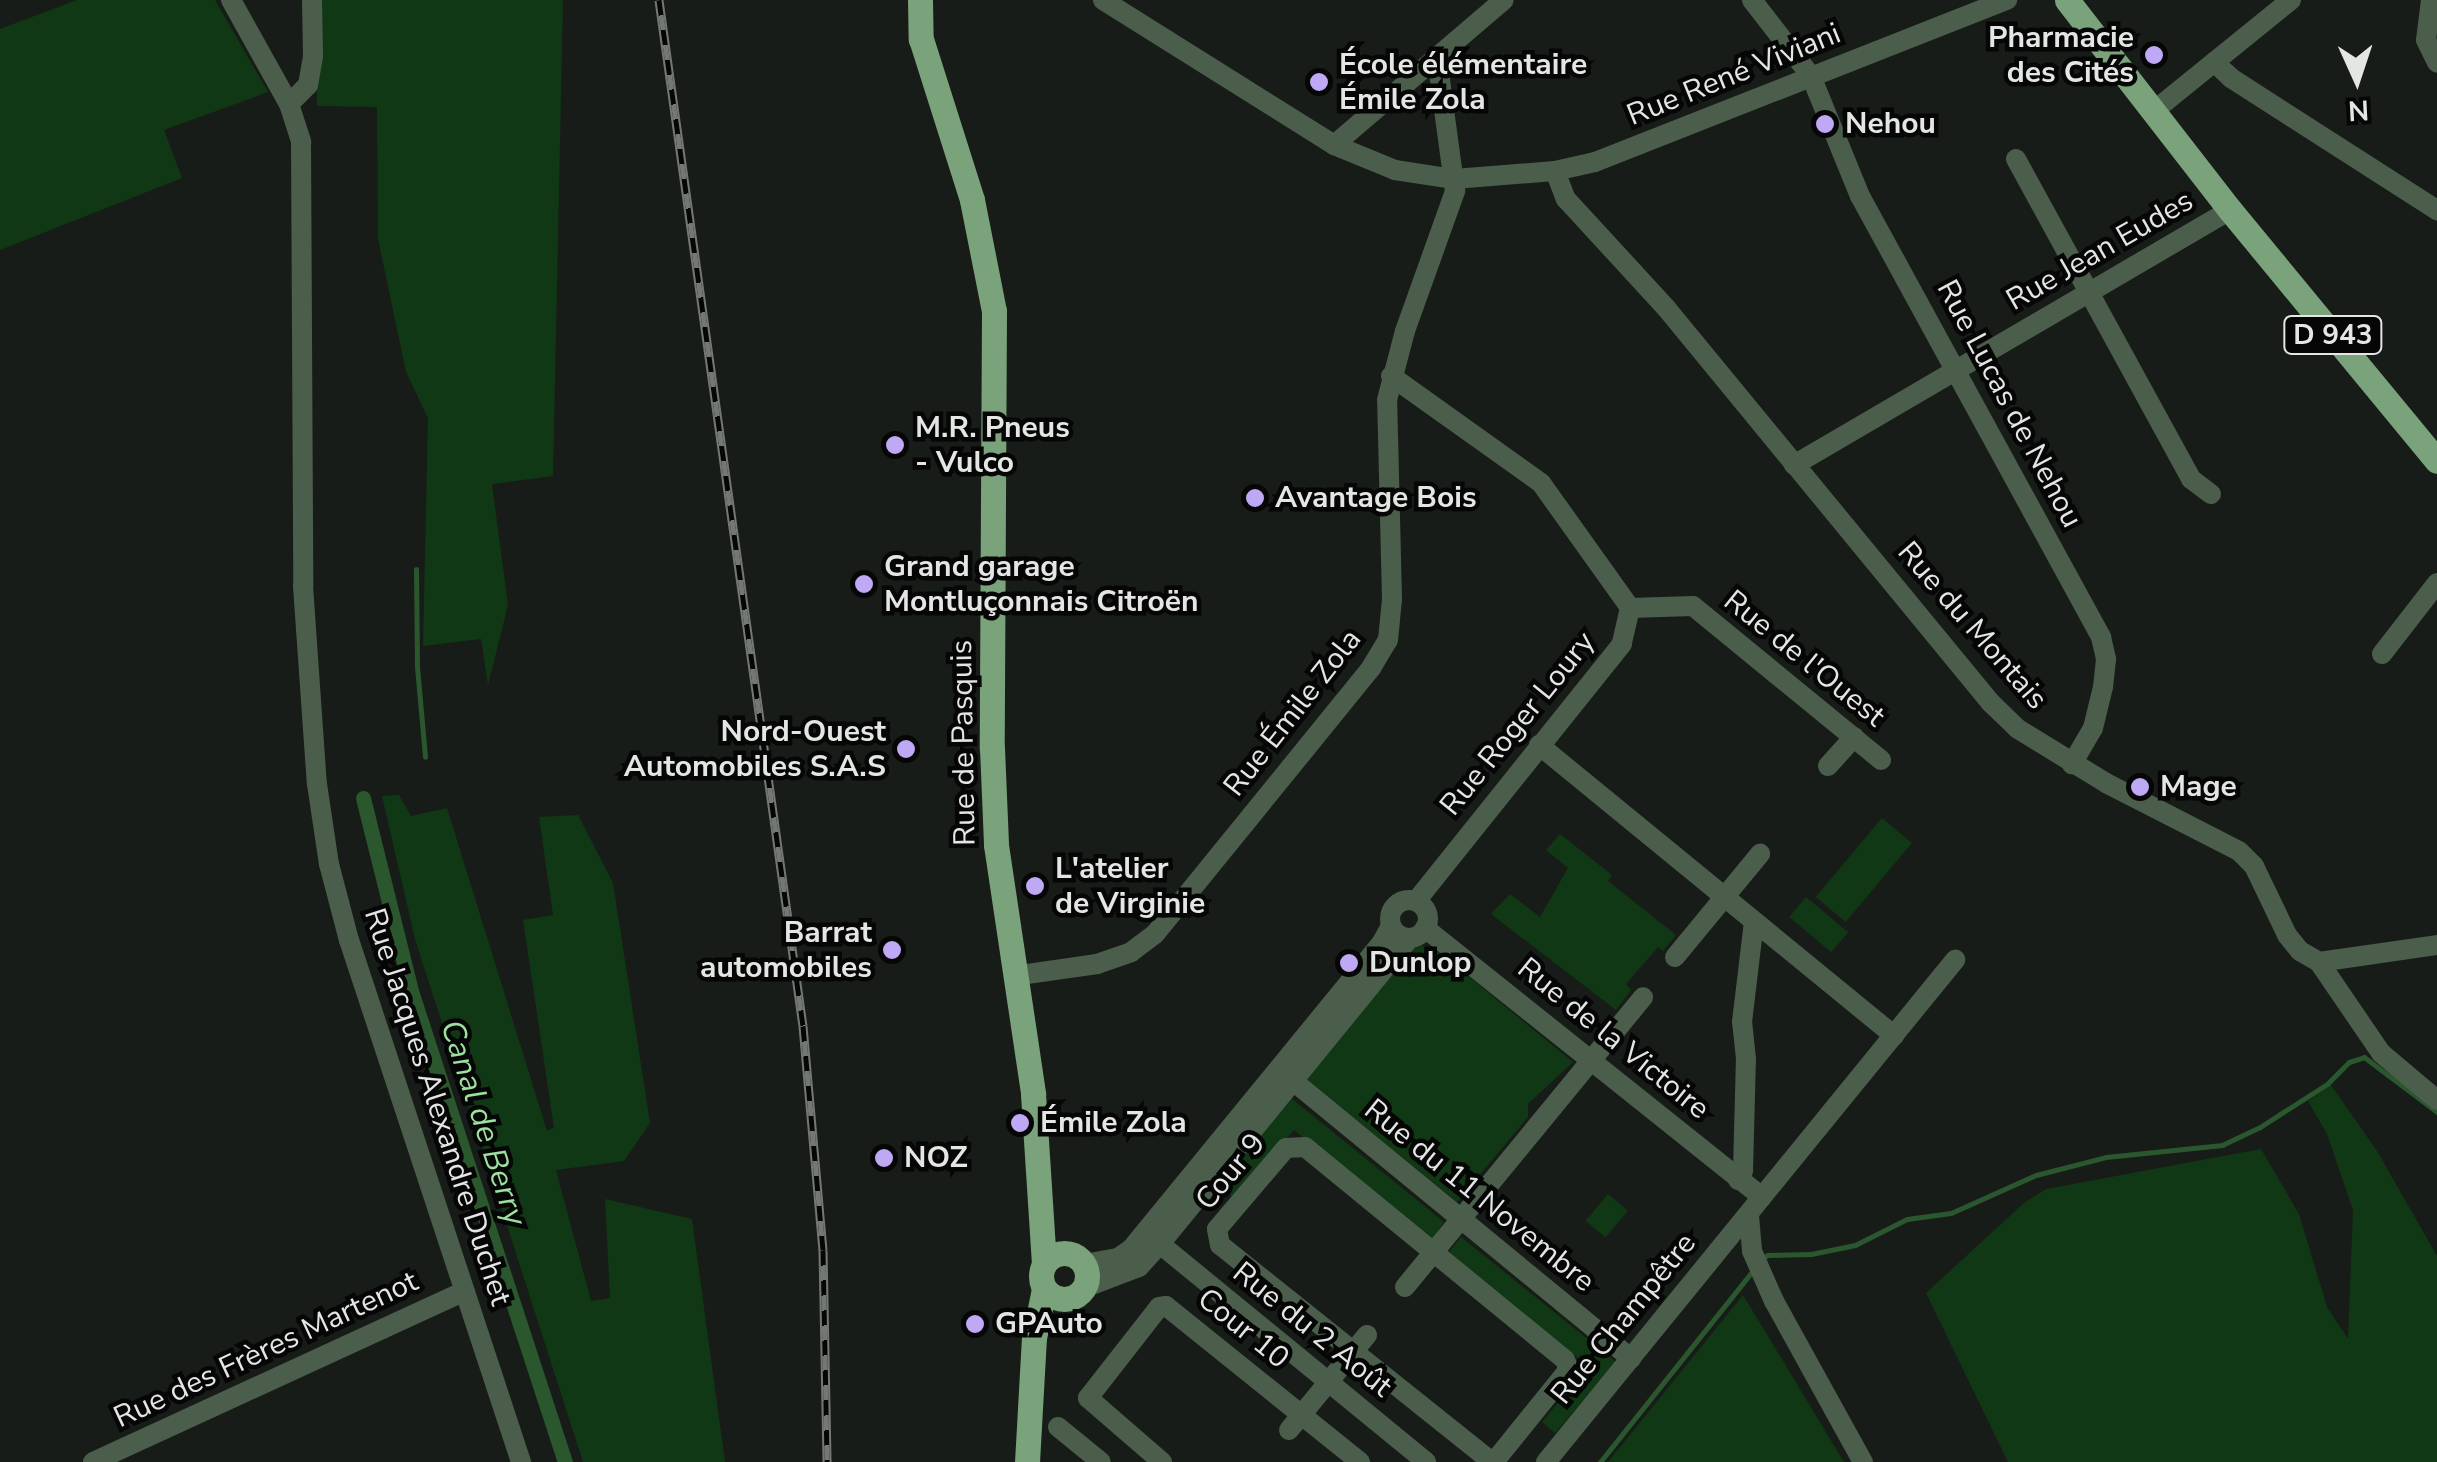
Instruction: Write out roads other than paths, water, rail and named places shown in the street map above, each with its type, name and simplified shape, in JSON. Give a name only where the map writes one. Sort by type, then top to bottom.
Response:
[{"type":"main road","name":"Rue de Pasquis","points":[[920,0],[921,39],[972,200],[994,311],[992,748],[996,845],[1033,1094],[1038,1192],[1065,1276]]},
{"type":"main road","name":"D 943","points":[[2066,0],[2230,210],[2437,461]]},
{"type":"main road","points":[[1027,1462],[1034,1338],[1065,1276]]},
{"type":"street","points":[[231,0],[289,104],[308,85],[313,59],[312,0]]},
{"type":"street","name":"Rue René Viviani","points":[[1103,0],[1334,145],[1394,170],[1454,179],[1555,172],[1595,162],[2008,0]]},
{"type":"street","points":[[1334,145],[1504,0]]},
{"type":"street","name":"Rue Lucas de Nehou","points":[[1752,0],[1811,76],[1860,196],[2101,638],[2106,659],[2094,728],[2072,764]]},
{"type":"street","points":[[2155,110],[2290,0]]},
{"type":"street","points":[[2431,0],[2426,40],[2437,63]]},
{"type":"street","points":[[1437,58],[1454,179]]},
{"type":"street","points":[[2214,62],[2231,78],[2437,210]]},
{"type":"street","name":"Rue Jacques Alexandre Duchet","points":[[289,104],[304,167],[303,586],[317,784],[330,864],[349,940],[520,1462]]},
{"type":"street","points":[[2016,160],[2190,478],[2211,494]]},
{"type":"street","name":"Rue du Montais","points":[[1555,172],[1566,199],[1667,309],[1998,711],[2072,764],[2239,850],[2254,866],[2288,934],[2300,951],[2318,962],[2381,1054],[2437,1100]]},
{"type":"street","name":"Rue Émile Zola","points":[[1014,976],[1097,964],[1131,952],[1155,934],[1371,668],[1388,640],[1392,599],[1385,420],[1391,376],[1455,191],[1454,179]]},
{"type":"street","name":"Rue Jean Eudes","points":[[1794,465],[2230,210]]},
{"type":"street","points":[[1391,376],[1554,494],[1609,584],[1630,608]]},
{"type":"street","points":[[2382,654],[2437,584]]},
{"type":"street","name":"Rue de l'Ouest","points":[[1630,608],[1693,606],[1881,760]]},
{"type":"street","name":"Rue Roger Loury","points":[[1065,1276],[1138,1267],[1160,1244],[1391,926],[1393,907],[1404,900],[1416,901],[1622,644],[1630,608]]},
{"type":"street","points":[[1828,766],[1854,738]]},
{"type":"street","points":[[1540,745],[1894,1036],[1955,960]]},
{"type":"street","points":[[1675,957],[1760,854]]},
{"type":"street","points":[[1391,926],[1398,935],[1418,933],[1428,914],[1416,901]]},
{"type":"street","points":[[1738,1180],[1743,1171],[1742,1022],[1754,922]]},
{"type":"street","name":"Rue Roger Loury","points":[[1065,1276],[1118,1258],[1131,1249],[1284,1075],[1418,933]]},
{"type":"street","name":"Rue de la Victoire","points":[[1418,933],[1592,1060],[1762,1197]]},
{"type":"street","points":[[2318,962],[2437,945]]},
{"type":"street","points":[[1405,1287],[1643,997]]},
{"type":"street","name":"Rue Champêtre","points":[[1546,1462],[1894,1036]]},
{"type":"street","name":"Rue du 11 Novembre","points":[[1284,1075],[1631,1358]]},
{"type":"street","name":"Cour 9","points":[[1286,1148],[1304,1148],[1568,1365],[1493,1462],[1352,1354],[1216,1239],[1216,1228],[1286,1148]]},
{"type":"street","points":[[1749,1216],[1758,1261],[1789,1330],[1863,1462]]},
{"type":"street","name":"Rue du 2 Août","points":[[1160,1244],[1426,1462]]},
{"type":"street","name":"Rue des Frères Martenot","points":[[93,1462],[464,1291]]},
{"type":"street","name":"Cour 10","points":[[1162,1462],[1088,1398],[1159,1307],[1172,1310],[1295,1422],[1360,1462]]},
{"type":"street","points":[[1295,1422],[1367,1336]]},
{"type":"street","points":[[1058,1427],[1101,1462]]},
{"type":"waterway","points":[[416,569],[417,667],[425,757]]},
{"type":"waterway","name":"Canal de Berry","points":[[363,798],[412,994],[565,1462]]},
{"type":"waterway","points":[[1761,1261],[1767,1255],[1811,1254],[1855,1245],[1907,1219],[1951,1213],[2036,1175],[2106,1157],[2222,1145],[2260,1127],[2327,1084],[2349,1062],[2364,1057],[2437,1112]]},
{"type":"waterway","points":[[1600,1462],[1754,1269]]},
{"type":"railway","points":[[659,0],[803,1026],[823,1250],[827,1462]]},
{"type":"place","name":"Pharmacie des Cités","points":[[2154,55]]},
{"type":"place","name":"École élémentaire Émile Zola","points":[[1319,82]]},
{"type":"place","name":"Nehou","points":[[1825,124]]},
{"type":"place","name":"M.R. Pneus - Vulco","points":[[895,445]]},
{"type":"place","name":"Avantage Bois","points":[[1255,498]]},
{"type":"place","name":"Grand garage Montluçonnais Citroën","points":[[864,584]]},
{"type":"place","name":"Nord-Ouest Automobiles S.A.S","points":[[906,749]]},
{"type":"place","name":"Mage","points":[[2140,787]]},
{"type":"place","name":"L'atelier de Virginie","points":[[1035,886]]},
{"type":"place","name":"Barrat automobiles","points":[[892,950]]},
{"type":"place","name":"Dunlop","points":[[1349,963]]},
{"type":"place","name":"Émile Zola","points":[[1020,1123]]},
{"type":"place","name":"NOZ","points":[[884,1158]]},
{"type":"place","name":"GPAuto","points":[[975,1324]]}]
